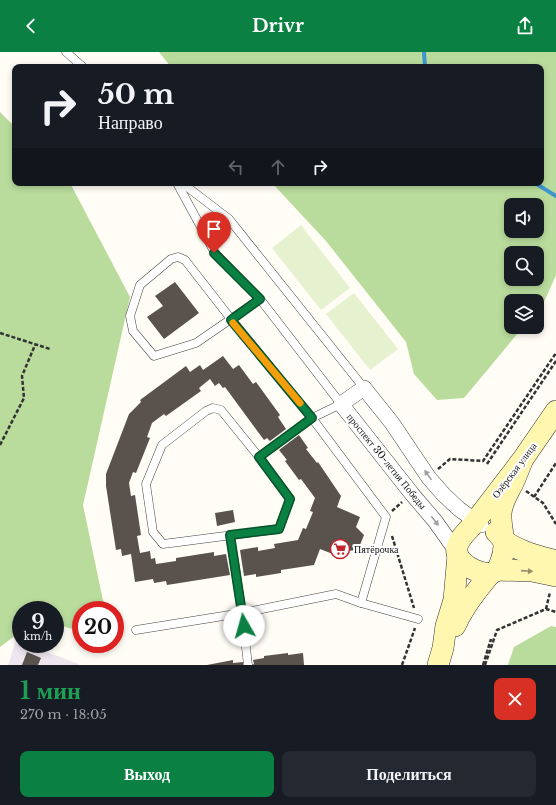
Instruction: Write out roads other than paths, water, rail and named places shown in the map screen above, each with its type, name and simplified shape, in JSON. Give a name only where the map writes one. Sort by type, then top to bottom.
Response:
[{"type":"main road","name":"Озёрская улица","points":[[476,525],[524,459],[556,411]]},
{"type":"main road","points":[[440,657],[461,612],[475,592],[494,571],[504,553],[505,541],[501,523],[501,511],[505,498],[524,459]]},
{"type":"main road","points":[[440,657],[446,626],[454,600],[458,543],[464,534],[476,525],[488,527],[505,541],[526,552],[556,561]]},
{"type":"main road","points":[[457,554],[474,570],[483,573],[494,571],[532,571],[556,576]]},
{"type":"street","name":"проспект 30-летия Победы","points":[[364,388],[341,404],[435,521],[457,554]]},
{"type":"street","points":[[364,388],[392,424],[429,478],[476,525]]},
{"type":"lane","points":[[66,52],[80,64]]},
{"type":"lane","points":[[179,186],[214,253],[260,299],[341,404],[312,418],[259,457]]},
{"type":"lane","points":[[186,186],[229,219],[364,388]]},
{"type":"lane","points":[[260,299],[231,320],[196,343],[154,356],[133,331],[130,316],[140,285],[171,259],[178,257],[185,260],[231,320],[312,418],[386,517],[361,603]]},
{"type":"lane","points":[[213,408],[221,410],[259,457],[290,499],[279,529],[163,544],[153,532],[146,484],[162,445],[206,411],[213,408]]},
{"type":"lane","points":[[230,535],[248,665]]},
{"type":"lane","points":[[136,630],[242,613],[336,594],[361,603],[418,619]]},
{"type":"waterway","points":[[424,52],[425,64]]},
{"type":"waterway","points":[[540,186],[556,196]]},
{"type":"place","name":"Пятёрочка","points":[[340,549]]}]
